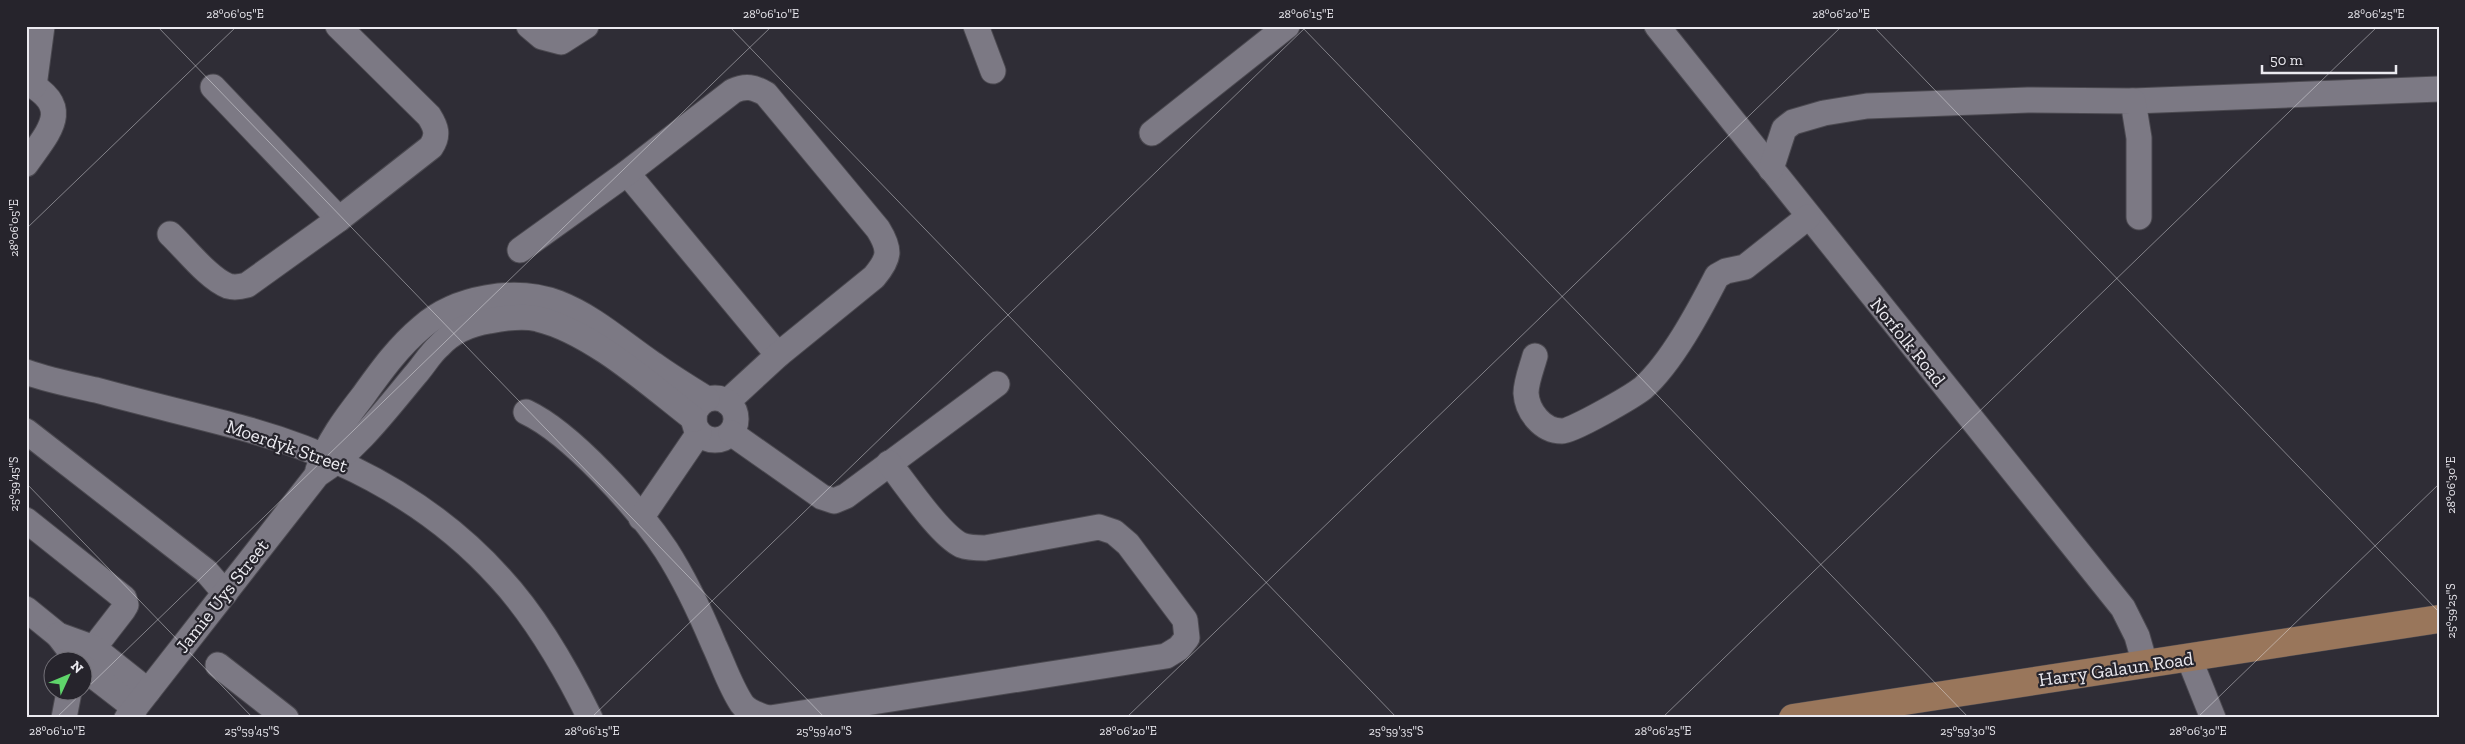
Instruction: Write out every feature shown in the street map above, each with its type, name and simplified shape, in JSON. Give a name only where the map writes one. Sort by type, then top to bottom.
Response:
[{"type":"main road","name":"Harry Galaun Road","points":[[1793,718],[2439,619]]},
{"type":"street","points":[[26,164],[51,130],[54,118],[52,103],[46,94],[30,84],[42,26]]},
{"type":"street","points":[[170,234],[216,279],[228,286],[238,288],[247,285],[339,219],[426,152],[436,140],[437,132],[429,116],[338,26]]},
{"type":"street","points":[[529,26],[542,37],[561,42],[586,26]]},
{"type":"street","points":[[976,26],[993,71]]},
{"type":"street","points":[[1152,133],[1287,26]]},
{"type":"street","name":"Norfolk Road","points":[[1657,26],[2123,608],[2137,636],[2145,664]]},
{"type":"street","points":[[213,87],[339,219]]},
{"type":"street","points":[[520,250],[627,173],[733,91],[742,87],[755,88],[766,94],[866,214],[887,244],[885,264],[874,277],[707,413],[641,518]]},
{"type":"street","points":[[1771,170],[1784,129],[1793,122],[1824,113],[1876,106],[2028,100],[2133,101],[2439,89]]},
{"type":"street","points":[[2133,101],[2139,138],[2139,216]]},
{"type":"street","points":[[627,173],[778,355]]},
{"type":"street","points":[[1535,356],[1526,392],[1530,410],[1544,426],[1563,431],[1586,421],[1643,388],[1674,350],[1716,276],[1726,271],[1745,267],[1808,216]]},
{"type":"street","points":[[326,464],[340,427],[394,354],[423,325],[451,309],[490,296],[521,296],[556,303],[583,315],[653,365],[707,413]]},
{"type":"street","points":[[326,464],[367,431],[438,346],[456,332],[478,323],[505,318],[536,318],[563,326],[707,413]]},
{"type":"street","points":[[381,370],[403,389]]},
{"type":"street","name":"Moerdyk Street","points":[[26,372],[241,428],[326,464],[374,479],[451,531],[501,578],[540,630],[574,686],[590,718]]},
{"type":"street","points":[[707,413],[705,438],[718,440],[731,433],[827,500],[834,500],[846,496],[997,384]]},
{"type":"street","points":[[526,412],[543,420],[558,431],[621,493],[666,550],[709,633],[742,704],[755,714],[769,718],[1166,656],[1179,648],[1187,638],[1185,620],[1128,544],[1114,532],[1099,527],[984,548],[962,545],[945,532],[889,463]]},
{"type":"street","points":[[26,431],[206,571],[225,593]]},
{"type":"street","points":[[367,431],[366,449],[374,479]]},
{"type":"street","name":"Jamie Uys Street","points":[[137,706],[326,464]]},
{"type":"street","points":[[26,520],[124,598],[126,605],[123,610],[90,652]]},
{"type":"street","points":[[26,610],[58,635],[76,652]]},
{"type":"street","points":[[2189,658],[2213,718]]},
{"type":"street","points":[[218,665],[286,718]]},
{"type":"street","points":[[92,667],[137,706]]},
{"type":"street","points":[[64,718],[66,702]]}]
